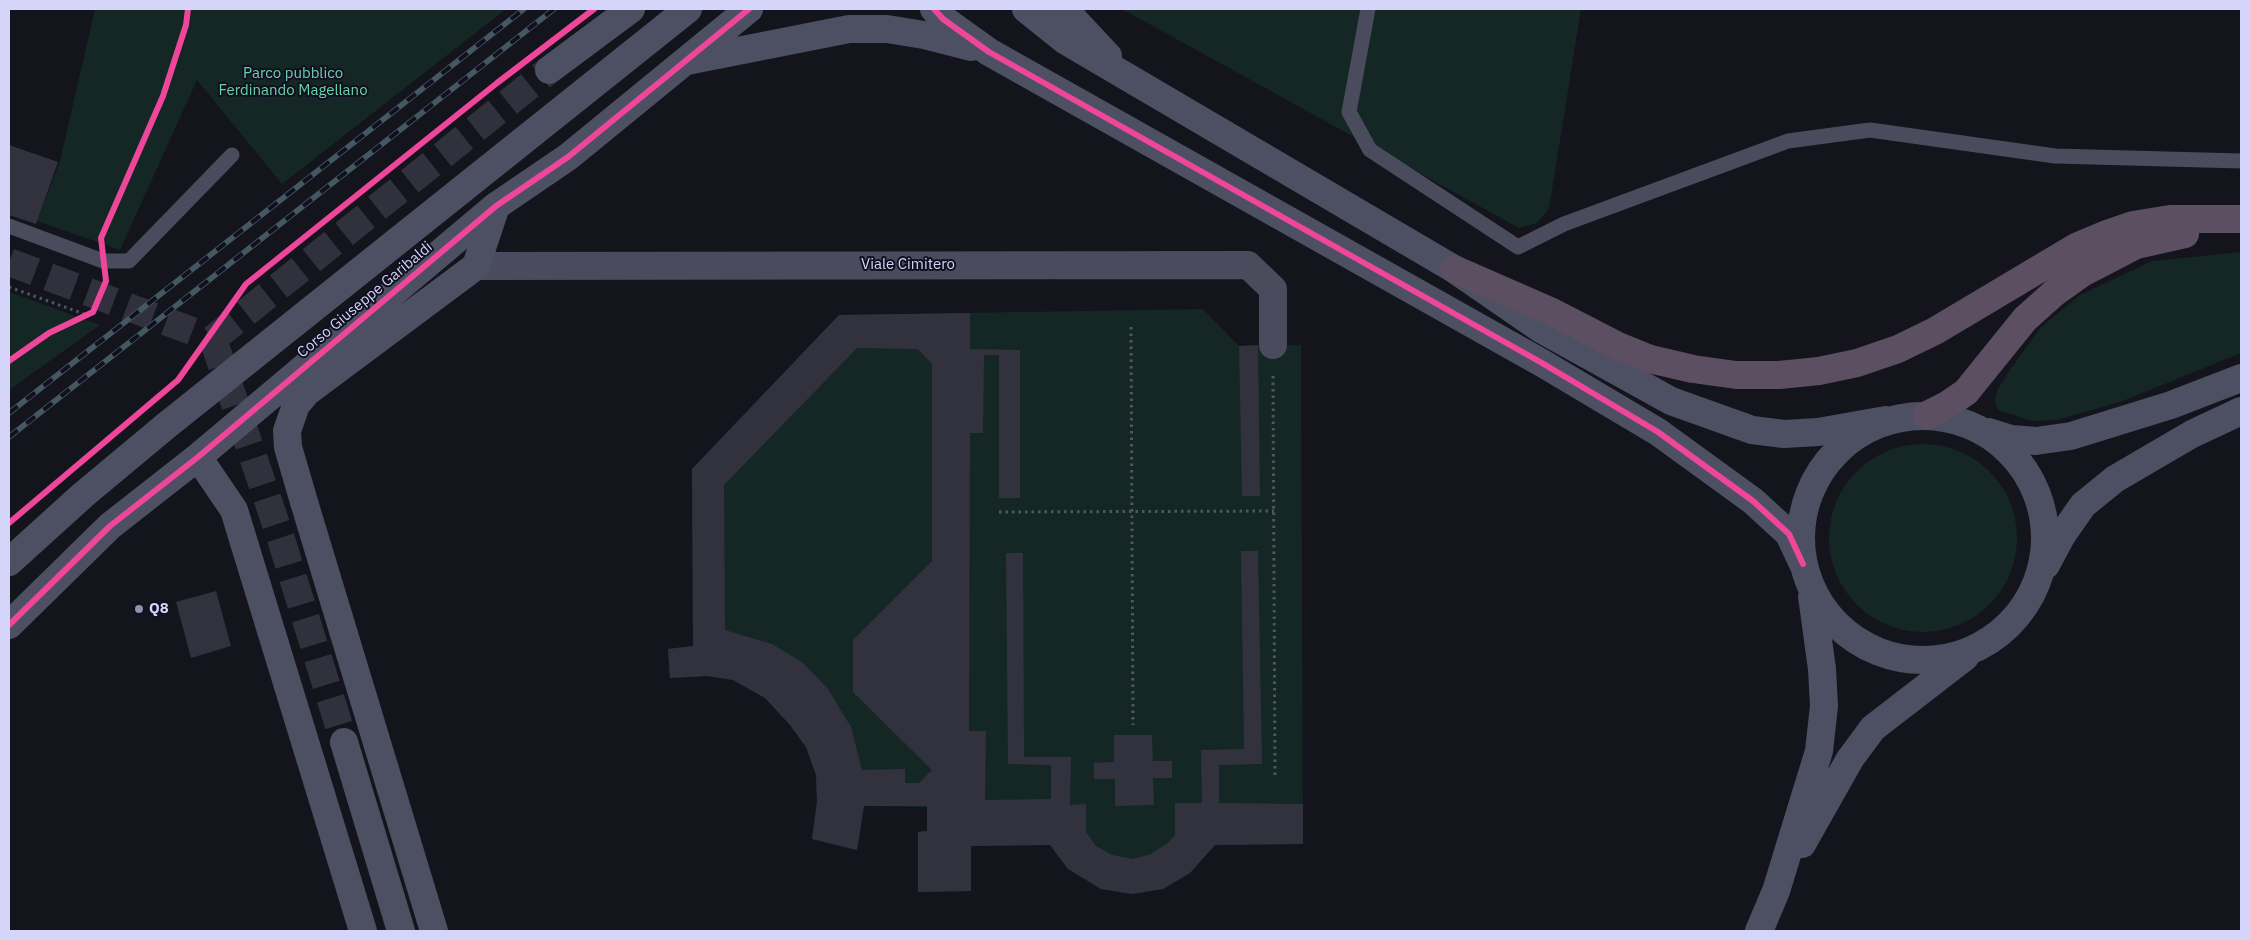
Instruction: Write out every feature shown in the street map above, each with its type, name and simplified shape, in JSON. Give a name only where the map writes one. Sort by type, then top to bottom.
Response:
[{"type":"highway","points":[[1454,269],[1550,311],[1618,346],[1650,359],[1693,369],[1736,375],[1779,375],[1819,371],[1857,363],[1898,349],[1935,331],[2076,247],[2133,225],[2170,219],[2241,219]]},
{"type":"highway","points":[[1928,415],[1966,392],[2025,319],[2054,293],[2082,273],[2136,245],[2176,235],[2241,226]]},
{"type":"street","points":[[549,70],[631,9]]},
{"type":"street","name":"Corso Giuseppe Garibaldi","points":[[9,562],[83,495],[167,425],[688,9]]},
{"type":"street","name":"Corso Giuseppe Garibaldi","points":[[9,625],[110,526],[198,457],[496,206],[568,157],[749,9]]},
{"type":"street","points":[[934,9],[943,19],[989,52],[1534,358],[1658,432],[1753,500],[1789,534],[1807,575],[1831,620],[1861,644],[1897,658],[1936,660],[1974,650]]},
{"type":"street","points":[[1026,9],[1066,41],[1454,269],[1542,329],[1671,401],[1752,430],[1784,434],[1818,432],[1928,415],[1952,418],[2011,440],[2036,441],[2071,436],[2171,405],[2241,378]]},
{"type":"street","points":[[1064,9],[1129,79]]},
{"type":"street","points":[[683,62],[849,29],[887,29],[924,35],[989,52]]},
{"type":"street","points":[[434,931],[304,502],[288,447],[287,432],[296,405],[307,392],[476,266],[496,206]]},
{"type":"street","name":"Viale Cimitero","points":[[476,266],[1248,265],[1273,289],[1273,345]]},
{"type":"street","points":[[1776,891],[1850,759],[1873,728],[1974,650],[2000,634],[2022,612],[2062,535],[2083,505],[2114,479],[2192,434],[2241,411]]},
{"type":"street","points":[[1759,931],[1776,891],[1819,751],[1824,706],[1822,669],[1801,528],[1809,492],[1827,461],[1854,436],[1886,420]]},
{"type":"street","points":[[1976,427],[2007,448],[2030,477],[2043,512],[2046,549],[2037,585]]},
{"type":"street","points":[[198,457],[234,510],[363,931]]},
{"type":"street","points":[[344,742],[401,931]]},
{"type":"lane","points":[[1368,9],[1349,112],[1370,150],[1518,247],[1564,224],[1788,141],[1870,130],[2055,156],[2241,161]]},
{"type":"lane","points":[[9,226],[104,261],[129,261],[232,155]]},
{"type":"path","points":[[9,287],[87,315]]},
{"type":"path","points":[[1131,327],[1133,726]]},
{"type":"path","points":[[1273,345],[1275,778]]},
{"type":"path","points":[[999,512],[1274,511]]},
{"type":"green space","name":"Parco pubblico Ferdinando Magellano","points":[[95,9],[506,9],[282,184],[197,80],[120,250],[37,221],[60,161]]},
{"type":"green space","points":[[1122,9],[1581,9],[1549,209],[1537,223],[1519,228]]},
{"type":"green space","points":[[2241,252],[2241,353],[2120,402],[2057,420],[2032,421],[1998,410],[1995,402],[1997,390],[2010,370],[2041,327],[2080,295],[2152,261]]},
{"type":"green space","points":[[9,292],[100,325],[9,390]]},
{"type":"green space","points":[[1203,309],[1239,346],[1301,345],[1303,844],[1215,845],[1190,873],[1163,889],[1132,894],[1101,889],[1068,869],[1050,845],[971,846],[971,891],[918,892],[918,832],[927,831],[927,807],[864,806],[857,850],[812,839],[817,801],[816,775],[806,747],[790,725],[765,698],[733,680],[707,676],[670,678],[668,649],[693,646],[692,469],[839,315]]},
{"type":"green space","points":[[1923,444],[1959,451],[1983,465],[1996,478],[2010,502],[2017,538],[2010,574],[1996,598],[1983,611],[1959,625],[1923,632],[1887,625],[1863,611],[1850,598],[1836,574],[1829,538],[1836,502],[1850,478],[1863,465],[1887,451]]},
{"type":"building","points":[[9,145],[58,162],[36,224],[9,215]]},
{"type":"building","points":[[970,313],[970,349],[1020,350],[1020,498],[999,498],[999,355],[984,355],[983,433],[970,433],[969,731],[986,731],[985,800],[1051,799],[1051,765],[1008,764],[1006,553],[1023,553],[1024,757],[1071,757],[1070,805],[1086,804],[1086,832],[1096,846],[1112,855],[1132,859],[1151,854],[1168,843],[1175,835],[1175,803],[1202,803],[1201,750],[1244,749],[1241,551],[1258,551],[1262,764],[1219,765],[1219,803],[1303,804],[1303,844],[1215,845],[1190,873],[1163,889],[1132,894],[1101,889],[1068,869],[1050,845],[971,846],[971,891],[918,892],[918,832],[927,831],[927,806],[864,806],[857,850],[812,839],[817,801],[816,775],[806,747],[790,725],[765,698],[733,680],[707,676],[670,678],[668,649],[693,646],[692,469],[839,315]],"holes":[[[857,348],[918,349],[932,364],[932,561],[853,640],[853,692],[932,770],[919,783],[905,783],[905,769],[862,770],[851,727],[828,689],[803,663],[772,644],[725,630],[724,485]]]},
{"type":"building","points":[[1258,345],[1260,496],[1242,496],[1239,346]]},
{"type":"building","points":[[216,591],[231,646],[191,658],[176,602]]},
{"type":"building","points":[[1114,735],[1152,735],[1153,761],[1172,761],[1172,778],[1153,778],[1154,805],[1115,806],[1115,779],[1094,779],[1094,763],[1114,762]]},
{"type":"tunnel","points":[[213,339],[549,70]]},
{"type":"tunnel","points":[[9,262],[213,339]]},
{"type":"tunnel","points":[[213,339],[281,539],[344,742]]},
{"type":"railway","points":[[9,413],[524,9]]},
{"type":"railway","points":[[9,437],[554,9]]},
{"type":"cycle path","points":[[9,361],[49,333],[93,312],[106,281],[101,238],[163,96],[186,25],[188,9]]},
{"type":"cycle path","points":[[9,523],[178,380],[246,284],[497,83],[594,9]]},
{"type":"cycle path","points":[[9,625],[110,526],[198,457],[496,206],[568,157],[749,9]]},
{"type":"cycle path","points":[[934,9],[943,19],[989,52],[1542,363],[1658,432],[1753,501],[1789,534],[1803,564]]},
{"type":"place","name":"Q8","points":[[139,609]]}]
